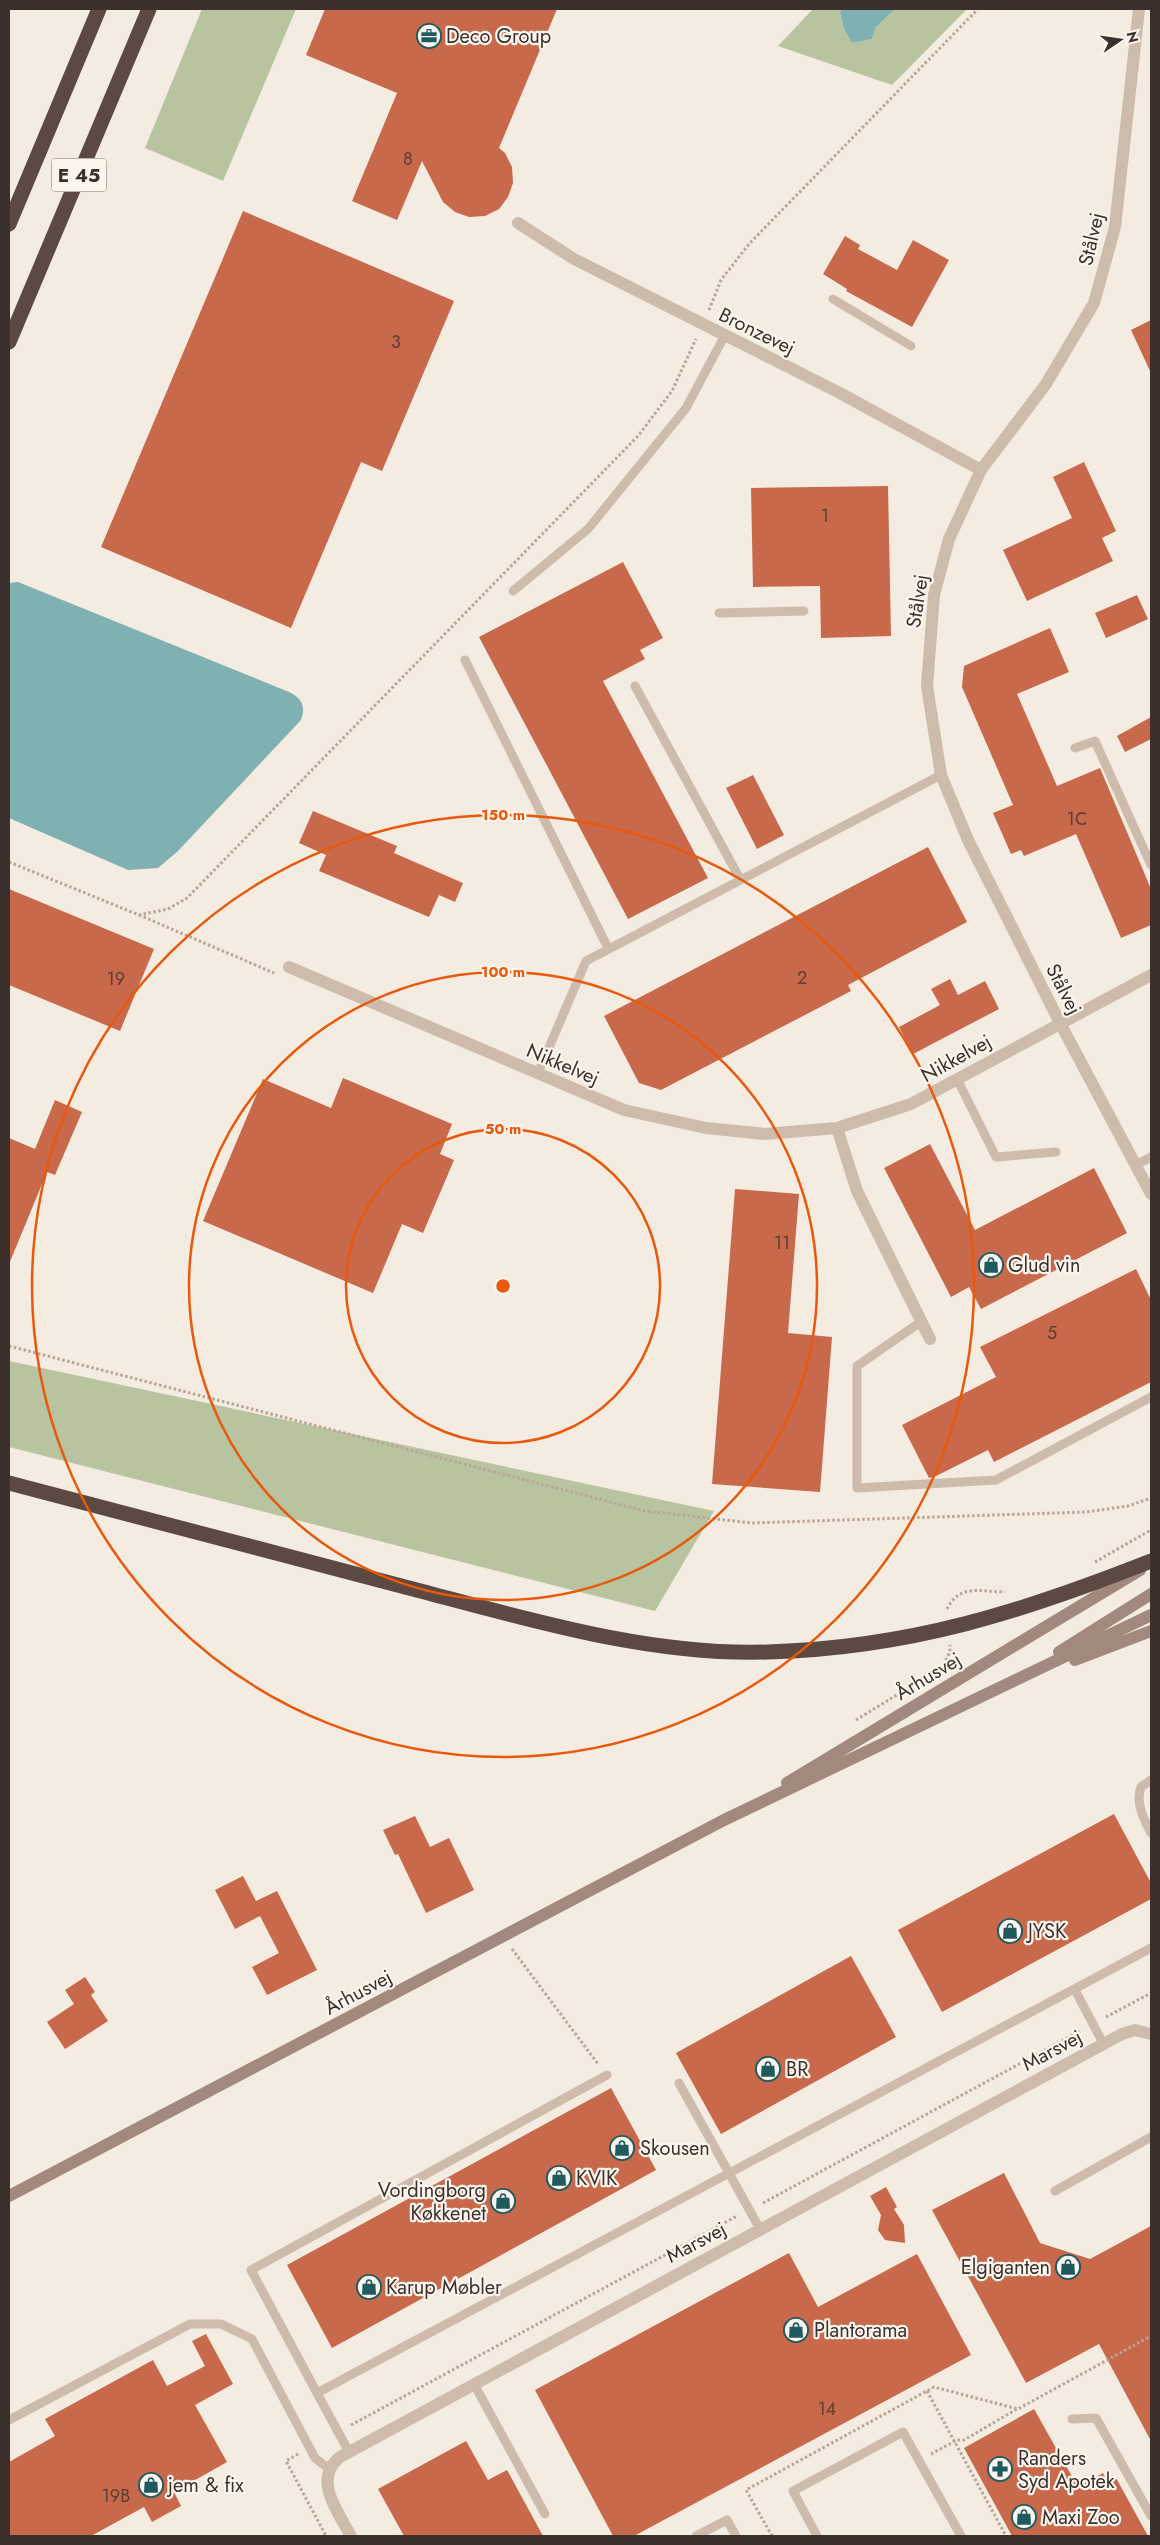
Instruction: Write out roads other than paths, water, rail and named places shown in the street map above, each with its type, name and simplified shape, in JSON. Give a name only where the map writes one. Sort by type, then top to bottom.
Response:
[{"type":"highway","name":"E 45","points":[[9,224],[99,9]]},
{"type":"highway","name":"E 45","points":[[9,342],[149,9]]},
{"type":"highway","points":[[9,1483],[510,1614],[632,1640],[702,1650],[764,1652],[852,1645],[948,1630],[1070,1594],[1151,1562]]},
{"type":"main road","name":"Århusvej","points":[[724,1820],[1151,1562]]},
{"type":"main road","points":[[1002,1688],[1151,1594]]},
{"type":"main road","name":"Århusvej","points":[[9,2196],[724,1820],[1151,1615]]},
{"type":"main road","points":[[1002,1688],[1151,1631]]},
{"type":"street","name":"Stålvej","points":[[1139,9],[1116,227],[1094,303],[1046,384],[981,470],[949,539],[934,595],[927,686],[941,775],[968,840],[1060,1023],[1151,1194]]},
{"type":"street","name":"Bronzevej","points":[[518,223],[574,259],[838,392],[981,470]]},
{"type":"street","name":"Nikkelvej","points":[[289,967],[624,1110],[706,1128],[765,1134],[838,1128],[911,1104],[1151,975]]},
{"type":"street","points":[[838,1128],[857,1192],[930,1339]]},
{"type":"street","name":"Marsvej","points":[[329,2469],[332,2463],[349,2452],[1104,2043],[1135,2030],[1151,2034]]},
{"type":"street","points":[[329,2469],[327,2476],[329,2494],[351,2536]]},
{"type":"lane","points":[[832,299],[911,346]]},
{"type":"lane","points":[[513,591],[588,529],[686,408],[725,335]]},
{"type":"lane","points":[[719,613],[804,611]]},
{"type":"lane","points":[[465,660],[608,948]]},
{"type":"lane","points":[[635,686],[740,879]]},
{"type":"lane","points":[[1075,748],[1096,741],[1151,865]]},
{"type":"lane","points":[[538,1073],[586,961],[941,775]]},
{"type":"lane","points":[[957,1079],[996,1157],[1056,1152]]},
{"type":"lane","points":[[1136,1165],[1151,1157]]},
{"type":"lane","points":[[922,1321],[857,1366],[857,1488],[996,1480],[1151,1397]]},
{"type":"lane","points":[[1150,1831],[1138,1797],[1141,1787],[1151,1780]]},
{"type":"lane","points":[[318,2393],[730,2175],[1151,1948]]},
{"type":"lane","points":[[1074,1990],[1104,2043]]},
{"type":"lane","points":[[349,2452],[251,2270],[607,2075]]},
{"type":"lane","points":[[679,2083],[760,2229]]},
{"type":"lane","points":[[1055,2191],[1151,2137]]},
{"type":"lane","points":[[9,2420],[190,2324],[221,2324],[252,2339],[315,2458],[329,2469]]},
{"type":"lane","points":[[474,2384],[546,2514]]},
{"type":"lane","points":[[1072,2419],[1096,2418],[1151,2516]]},
{"type":"lane","points":[[817,2536],[793,2491],[903,2432],[960,2536]]},
{"type":"lane","points":[[696,2536],[727,2520],[736,2536]]},
{"type":"water","points":[[842,9],[895,9],[876,27],[872,39],[852,43],[844,29],[840,13]]},
{"type":"water","points":[[18,582],[289,692],[302,703],[301,720],[178,851],[158,868],[128,870],[9,818],[9,583]]},
{"type":"place","name":"Deco Group","points":[[429,36]]},
{"type":"place","name":"Glud vin","points":[[991,1265]]},
{"type":"place","name":"JYSK","points":[[1010,1931]]},
{"type":"place","name":"BR","points":[[768,2069]]},
{"type":"place","name":"Skousen","points":[[622,2148]]},
{"type":"place","name":"KVIK","points":[[559,2178]]},
{"type":"place","name":"Vordingborg Køkkenet","points":[[503,2201]]},
{"type":"place","name":"Elgiganten","points":[[1068,2267]]},
{"type":"place","name":"Karup Møbler","points":[[369,2287]]},
{"type":"place","name":"Plantorama","points":[[796,2330]]},
{"type":"place","name":"Randers Syd Apotek","points":[[1000,2469]]},
{"type":"place","name":"jem & fix","points":[[151,2485]]},
{"type":"place","name":"Maxi Zoo","points":[[1024,2517]]}]
